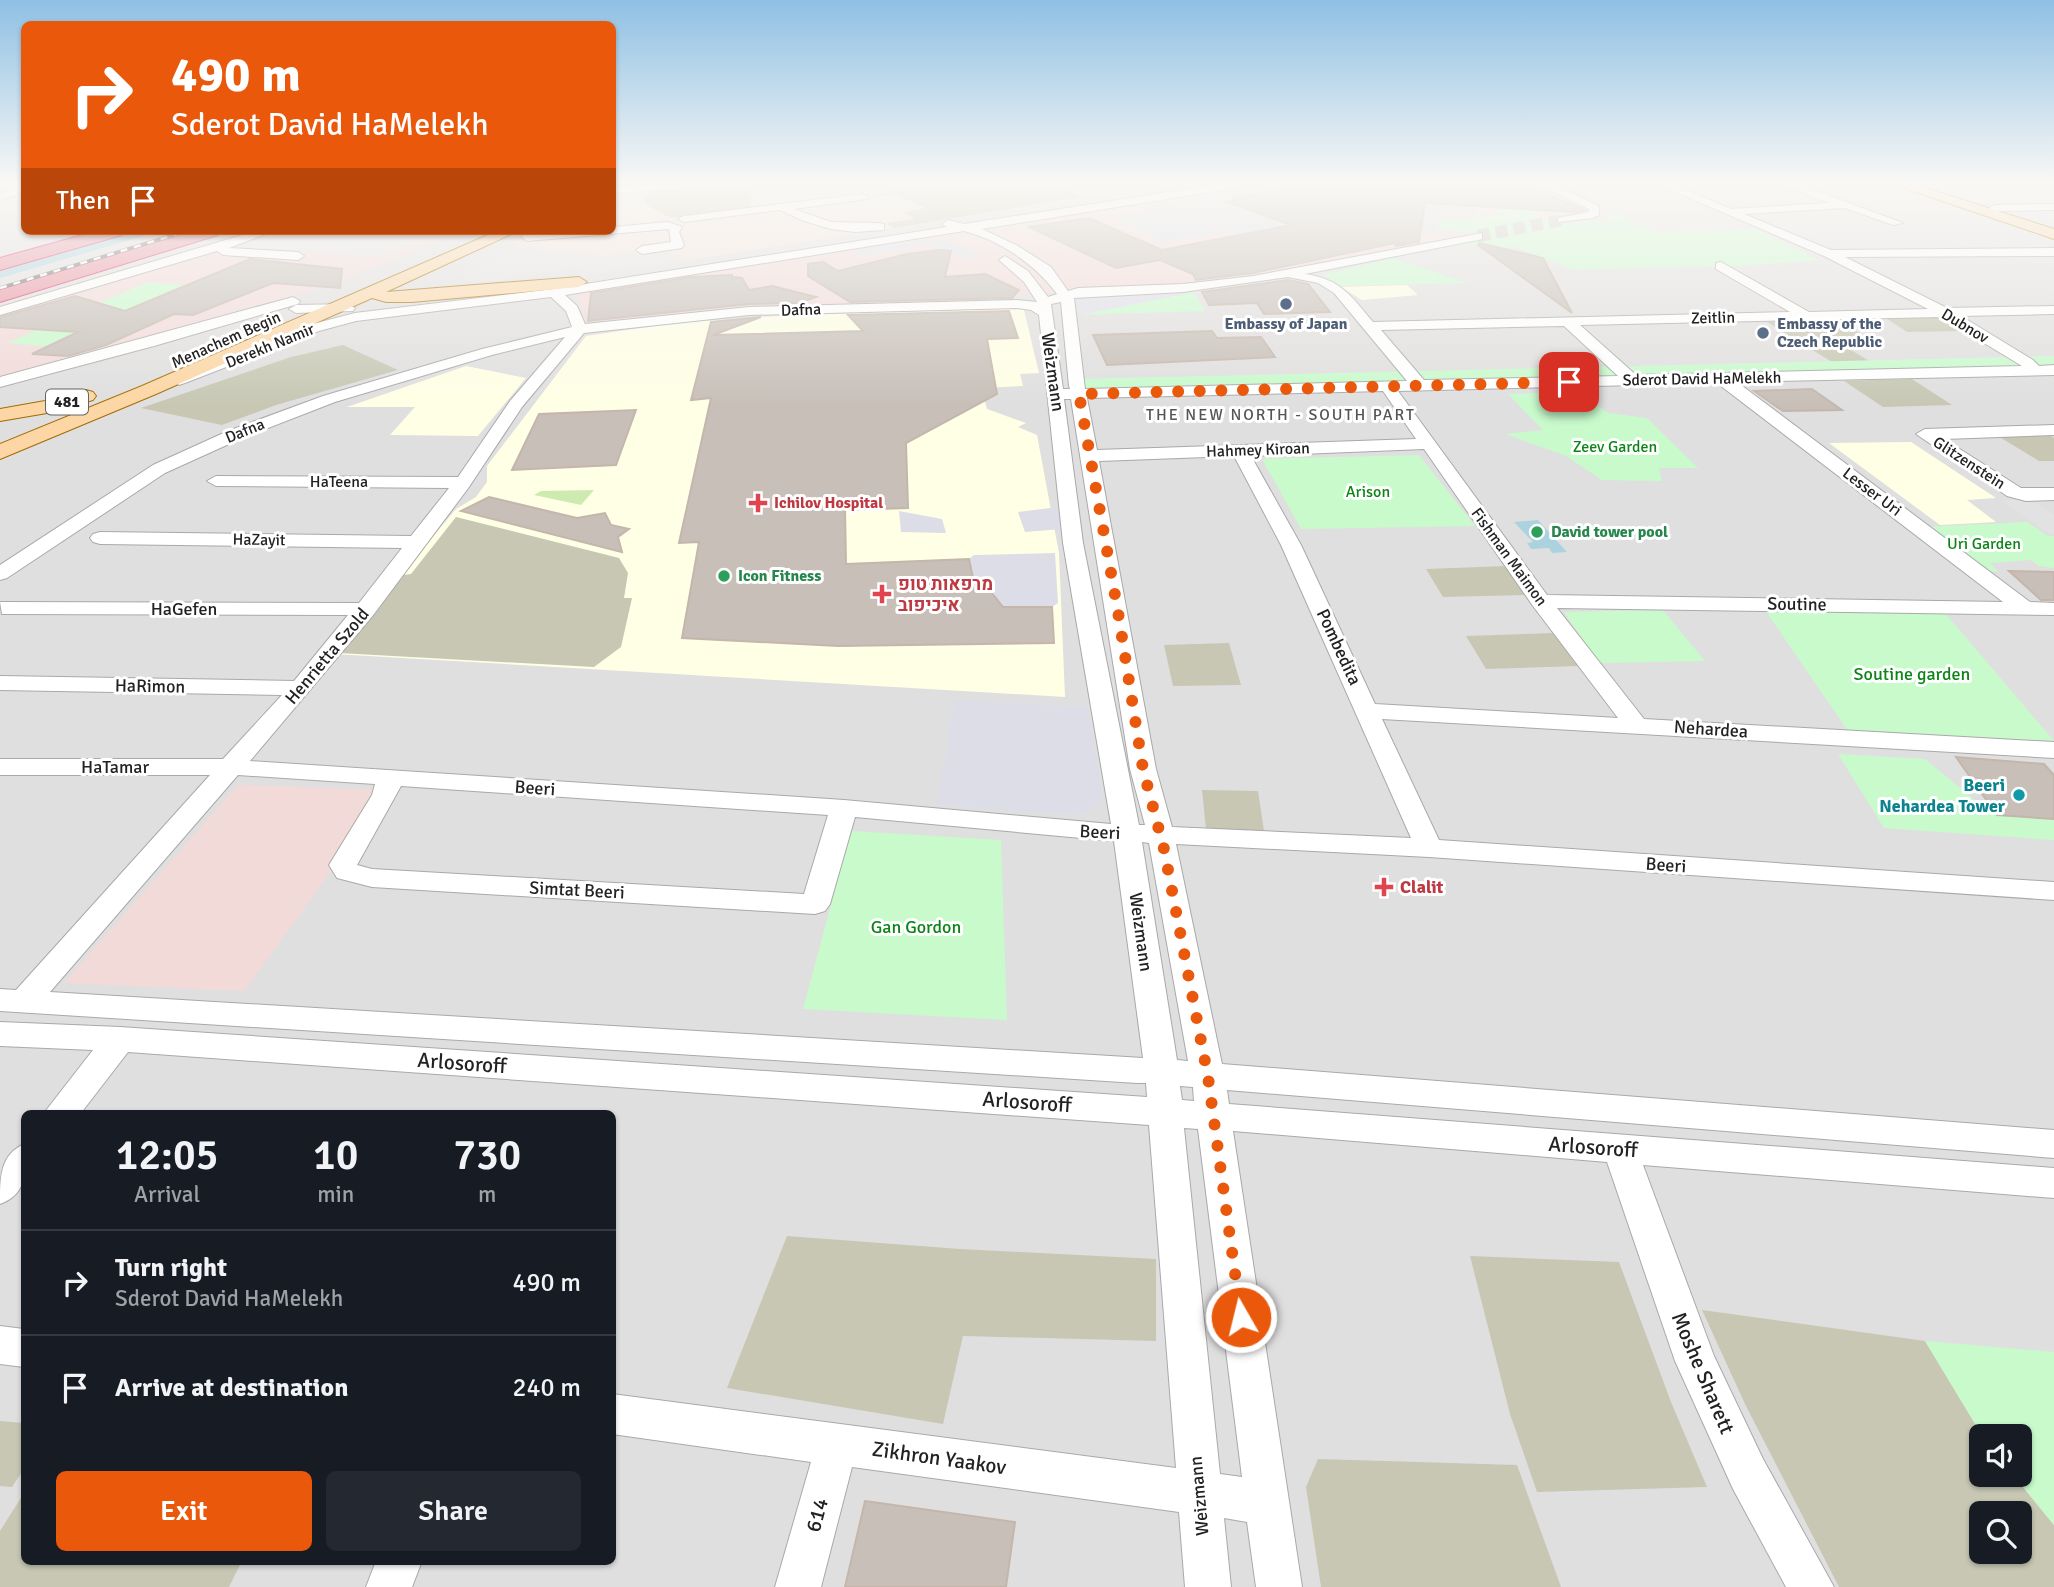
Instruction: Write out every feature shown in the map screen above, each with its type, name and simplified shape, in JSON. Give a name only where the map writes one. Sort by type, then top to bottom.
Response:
[{"type":"highway","points":[[0,264],[21,258]]},
{"type":"highway","points":[[0,296],[158,258]]},
{"type":"main road","name":"Menachem Begin","points":[[140,386],[294,305],[416,258]]},
{"type":"main road","name":"Menachem Begin","points":[[140,386],[446,258]]},
{"type":"main road","points":[[370,290],[376,296],[399,298],[579,282]]},
{"type":"main road","name":"Derekh Namir","points":[[2,435],[53,429],[140,386]]},
{"type":"main road","name":"Derekh Namir","points":[[2,435],[140,386]]},
{"type":"street","points":[[0,309],[168,258]]},
{"type":"street","points":[[281,258],[297,259],[290,258]]},
{"type":"street","points":[[5,381],[294,305],[329,309],[428,301],[746,258]]},
{"type":"street","name":"Derekh Namir","points":[[140,386],[215,368],[314,328],[347,318],[554,293],[773,258]]},
{"type":"street","points":[[1002,258],[1050,294],[1188,291],[1312,274],[1339,290],[1420,386]]},
{"type":"street","points":[[1029,258],[1040,265],[1050,294]]},
{"type":"street","points":[[1050,294],[1084,288],[1180,289],[1312,274],[1337,264],[1367,258]]},
{"type":"street","name":"Dubnov","points":[[1838,258],[1920,298],[2028,363],[2035,371]]},
{"type":"street","points":[[1721,266],[1806,316]]},
{"type":"street","points":[[554,293],[572,309],[580,329]]},
{"type":"street","name":"Dafna","points":[[0,574],[159,469],[234,435],[330,399],[515,345],[580,329],[749,312],[1006,304],[1035,306],[1050,294]]},
{"type":"street","name":"Weizmann","points":[[1050,294],[1079,394],[1143,769],[1161,835],[1208,1077],[1279,1587]]},
{"type":"street","name":"Weizmann","points":[[1050,294],[1056,394],[1073,543],[1099,695],[1127,834],[1162,1072],[1163,1112],[1208,1587]]},
{"type":"street","name":"Zeitlin","points":[[1372,326],[2054,310]]},
{"type":"street","points":[[1567,321],[1632,380]]},
{"type":"street","name":"Henrietta Szold","points":[[12,1001],[230,767],[366,610],[463,483],[516,404],[580,329]]},
{"type":"street","name":"Dafna","points":[[515,345],[542,346],[560,353]]},
{"type":"street","name":"Sderot David HaMelekh","points":[[1056,394],[2054,370]]},
{"type":"street","name":"Lesser Uri","points":[[1721,378],[2023,607]]},
{"type":"street","name":"Fishman Maimon","points":[[1387,386],[1541,601],[1636,724]]},
{"type":"street","name":"Glitzenstein","points":[[2054,430],[1925,434],[2014,492],[2026,495],[2054,494]]},
{"type":"street","name":"Hahmey Kiroan","points":[[1090,456],[1427,444]]},
{"type":"street","name":"Pombedita","points":[[1240,451],[1292,545],[1429,848]]},
{"type":"street","name":"HaTeena","points":[[216,481],[463,483]]},
{"type":"street","name":"HaZayit","points":[[115,523],[95,543],[418,541]]},
{"type":"street","name":"HaGefen","points":[[1,609],[26,590]]},
{"type":"street","name":"Soutine","points":[[1541,601],[2054,609]]},
{"type":"street","name":"HaGefen","points":[[1,609],[366,610]]},
{"type":"street","name":"HaRimon","points":[[0,683],[300,688]]},
{"type":"street","name":"Nehardea","points":[[1368,711],[1636,724],[2054,750]]},
{"type":"street","name":"HaTamar","points":[[0,767],[230,767]]},
{"type":"street","name":"Beeri","points":[[230,767],[844,808],[1127,834],[1429,848],[2054,891]]},
{"type":"street","name":"Simtat Beeri","points":[[390,778],[385,795],[346,857],[346,872],[372,878],[815,904],[844,808]]},
{"type":"street","name":"Arlosoroff","points":[[12,1001],[1162,1072],[2054,1144]]},
{"type":"street","name":"Arlosoroff","points":[[0,1034],[120,1039],[1163,1112],[2054,1183]]},
{"type":"street","points":[[63,1110],[120,1039]]},
{"type":"street","name":"Moshe Sharett","points":[[1620,1149],[1695,1361],[1748,1474],[1811,1587]]},
{"type":"street","points":[[0,1189],[21,1163]]},
{"type":"street","points":[[0,1345],[21,1348]]},
{"type":"street","name":"Zikhron Yaakov","points":[[616,1415],[1266,1502]]},
{"type":"street","name":"614","points":[[798,1587],[837,1444]]},
{"type":"street","points":[[389,1587],[397,1565]]},
{"type":"shaded area","points":[[0,258],[2054,258],[2054,1587],[0,1587]]},
{"type":"shaded area","points":[[397,258],[310,291],[0,378],[0,307],[163,260]]},
{"type":"shaded area","points":[[496,258],[678,258],[683,261],[581,276],[576,269],[481,283],[468,282],[461,274]]},
{"type":"shaded area","points":[[678,258],[702,258],[683,261]]},
{"type":"shaded area","points":[[798,258],[1351,258],[1178,286],[1025,294],[1000,299],[754,310],[587,326],[576,292]]},
{"type":"shaded area","points":[[1407,285],[1418,295],[1362,300],[1341,287]]},
{"type":"shaded area","points":[[1194,292],[1079,315],[1074,300],[1081,297]]},
{"type":"shaded area","name":"Ichilov Hospital","points":[[1011,307],[1024,310],[1039,373],[1020,374],[1023,386],[981,388],[987,409],[1026,423],[1018,427],[1037,435],[1059,553],[1065,697],[334,654],[456,509],[476,497],[487,482],[487,466],[586,336],[676,323],[758,317]]},
{"type":"shaded area","points":[[1940,316],[1966,331],[1907,332],[1884,317]]},
{"type":"shaded area","points":[[1840,321],[1869,339],[1835,340],[1869,361],[1832,362],[1767,322]]},
{"type":"shaded area","points":[[343,345],[398,370],[276,405],[222,425],[141,408],[291,357]]},
{"type":"shaded area","points":[[466,366],[526,378],[478,436],[390,435],[415,407],[347,407]]},
{"type":"shaded area","points":[[1912,379],[1952,405],[1883,407],[1844,381]]},
{"type":"shaded area","points":[[2048,434],[2054,438],[2054,461],[2039,461],[1998,436]]},
{"type":"shaded area","points":[[1911,442],[1996,498],[1967,500],[1996,522],[1940,525],[1829,443]]},
{"type":"shaded area","points":[[2029,499],[2054,515],[2054,534],[2050,534],[2001,501]]},
{"type":"shaded area","points":[[1058,507],[1062,529],[1025,532],[1018,512]]},
{"type":"shaded area","points":[[899,511],[942,519],[946,533],[901,532]]},
{"type":"shaded area","points":[[456,517],[619,558],[628,573],[624,598],[632,598],[621,647],[594,667],[339,653],[404,575],[411,574]]},
{"type":"shaded area","points":[[1055,553],[1058,603],[1052,607],[1001,607],[992,590],[970,576],[969,559],[974,555]]},
{"type":"shaded area","points":[[1507,566],[1528,595],[1443,597],[1426,569]]},
{"type":"shaded area","points":[[1555,633],[1579,666],[1486,669],[1466,636]]},
{"type":"shaded area","points":[[1229,643],[1241,685],[1173,686],[1164,645]]},
{"type":"shaded area","points":[[955,700],[1088,707],[1102,794],[1097,805],[1080,815],[937,805]]},
{"type":"shaded area","points":[[238,785],[390,790],[244,991],[64,983]]},
{"type":"shaded area","points":[[1202,790],[1258,791],[1264,831],[1206,829]]},
{"type":"shaded area","points":[[787,1236],[960,1249],[1156,1259],[1156,1341],[963,1336],[943,1424],[727,1388]]},
{"type":"shaded area","points":[[1470,1256],[1619,1262],[1671,1402],[1707,1487],[1537,1492],[1510,1414]]},
{"type":"shaded area","points":[[1702,1310],[1925,1341],[1975,1424],[1969,1424],[1969,1487],[2023,1487],[2054,1525],[2054,1587],[1839,1587],[1745,1404]]},
{"type":"shaded area","points":[[0,1421],[21,1423],[21,1474],[12,1487],[0,1486]]},
{"type":"shaded area","points":[[1318,1459],[1517,1465],[1561,1587],[1321,1587],[1306,1487]]},
{"type":"shaded area","points":[[21,1498],[21,1565],[240,1565],[229,1587],[0,1587],[0,1531]]},
{"type":"green space","points":[[1392,258],[1467,283],[1340,286],[1323,275]]},
{"type":"green space","points":[[1543,258],[1819,260],[1738,266],[1572,270]]},
{"type":"green space","points":[[148,282],[183,285],[45,346],[7,343]]},
{"type":"green space","points":[[1194,292],[1205,311],[1079,315]]},
{"type":"green space","points":[[2054,356],[2054,368],[1078,394],[1076,379]]},
{"type":"green space","name":"Zeev Garden","points":[[1579,392],[1608,413],[1647,418],[1698,468],[1659,468],[1662,481],[1602,480],[1566,456],[1505,434],[1543,430],[1508,394]]},
{"type":"green space","name":"Arison","points":[[1419,455],[1475,526],[1301,529],[1262,459]]},
{"type":"green space","points":[[594,490],[581,505],[534,495],[541,491]]},
{"type":"green space","name":"Uri Garden","points":[[2027,522],[2048,536],[2054,536],[2054,568],[2039,566],[2031,560],[1990,563],[1998,571],[1982,572],[1923,527]]},
{"type":"green space","points":[[1663,610],[1705,661],[1599,663],[1564,612]]},
{"type":"green space","name":"Soutine garden","points":[[1765,610],[1945,613],[2054,741],[1848,731]]},
{"type":"green space","points":[[1838,754],[1925,759],[1993,815],[2054,820],[2054,840],[1884,828]]},
{"type":"green space","name":"Gan Gordon","points":[[851,831],[1001,840],[1007,1020],[803,1009]]},
{"type":"green space","points":[[1925,1341],[2054,1352],[2054,1525],[2023,1487],[2032,1487],[2032,1424],[1975,1424]]},
{"type":"water","points":[[35,258],[68,258],[0,278],[0,268]]},
{"type":"water","name":"David tower pool","points":[[1538,520],[1567,552],[1552,553],[1549,548],[1531,549],[1527,543],[1533,542],[1514,522]]},
{"type":"building","points":[[891,258],[949,258],[945,277],[985,274],[1019,290],[1012,298],[850,302],[808,276],[808,264],[823,262],[838,271]]},
{"type":"building","points":[[1095,258],[1324,258],[1253,273],[1196,280],[1193,274],[1160,260],[1116,268]]},
{"type":"building","points":[[1496,258],[1543,258],[1572,313]]},
{"type":"building","points":[[250,259],[342,269],[340,288],[273,283],[193,315],[174,314],[106,345],[68,356],[32,354],[78,332],[0,327],[0,317],[75,296],[125,311]]},
{"type":"building","points":[[732,275],[742,278],[749,290],[772,286],[816,297],[799,303],[749,304],[588,321],[591,293],[691,277]]},
{"type":"building","points":[[1288,280],[1308,284],[1330,312],[1264,314],[1257,303],[1209,305],[1202,292]]},
{"type":"building","points":[[1009,311],[1018,338],[987,339],[997,394],[906,443],[908,508],[845,510],[846,564],[969,559],[973,578],[984,583],[1003,607],[1052,607],[1054,643],[838,646],[682,638],[699,542],[679,543],[711,398],[691,400],[711,322],[761,317],[713,335],[863,331],[848,315]]},
{"type":"building","points":[[1212,331],[1217,338],[1261,337],[1275,357],[1107,365],[1093,335]]},
{"type":"building","points":[[1812,389],[1842,410],[1783,411],[1754,391]]},
{"type":"building","points":[[636,410],[616,465],[512,470],[539,414]]},
{"type":"building","points":[[489,497],[577,518],[605,513],[611,525],[629,529],[618,537],[622,552],[461,511]]},
{"type":"building","points":[[2009,571],[2054,572],[2054,600],[2041,600]]},
{"type":"building","name":"Beeri Nehardea Tower","points":[[1956,757],[2044,764],[2054,775],[2054,819],[1997,815]]},
{"type":"building","points":[[865,1501],[1015,1522],[1006,1587],[845,1587]]},
{"type":"railway","points":[[0,288],[98,258]]},
{"type":"place","name":"Embassy of Japan","points":[[1286,304]]},
{"type":"place","name":"Embassy of the Czech Republic","points":[[1763,333]]},
{"type":"place","name":"Ichilov Hospital","points":[[758,503]]},
{"type":"place","name":"David tower pool","points":[[1537,532]]},
{"type":"place","name":"Icon Fitness","points":[[724,576]]},
{"type":"place","name":"מרפאות טופ איכיפוב","points":[[882,594]]},
{"type":"place","name":"Beeri Nehardea Tower","points":[[2019,795]]},
{"type":"place","name":"Clalit","points":[[1384,887]]},
{"type":"district","name":"THE NEW NORTH - SOUTH PART","points":[[1281,415]]},
{"type":"route","points":[[1241,1317],[1208,1077],[1164,849],[1143,769],[1079,394],[1569,382]]}]
